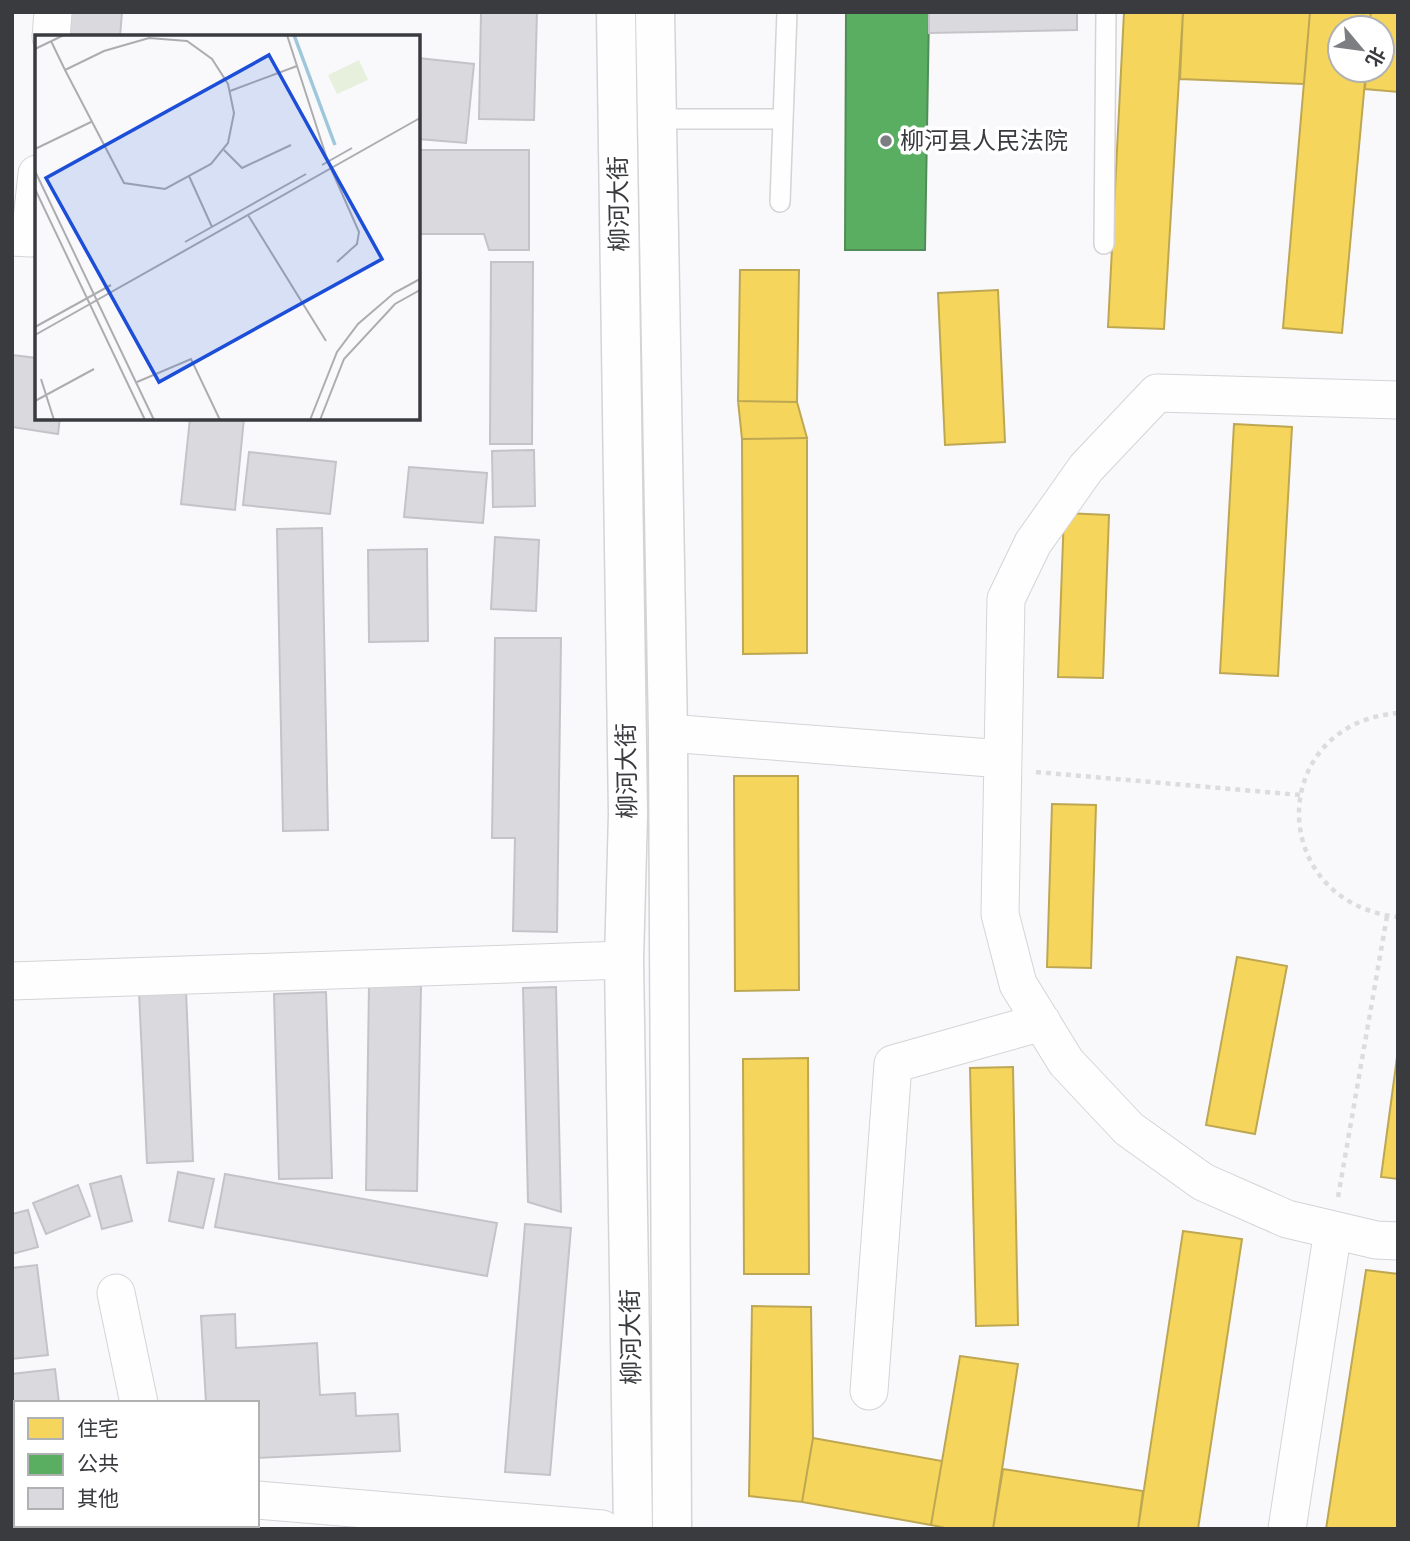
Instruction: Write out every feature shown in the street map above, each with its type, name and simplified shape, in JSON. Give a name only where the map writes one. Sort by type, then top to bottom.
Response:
[{"type":"main road","name":"柳河大街","points":[[616,12],[628,814],[624,960],[633,1529]]},
{"type":"main road","name":"柳河大街","points":[[655,12],[668,733],[672,1529]]},
{"type":"street","points":[[51,35],[53,12]]},
{"type":"street","points":[[12,237],[30,238],[35,192]]},
{"type":"street","points":[[1398,400],[1157,393],[1087,468],[1033,543],[1006,598],[1000,914],[1018,984],[1066,1062],[1129,1129],[1203,1182],[1287,1219],[1376,1240],[1398,1241]]},
{"type":"street","points":[[668,733],[1003,764]]},
{"type":"street","points":[[12,981],[624,960]]},
{"type":"street","points":[[870,1391],[894,1064],[1042,1022]]},
{"type":"street","points":[[1287,1529],[1333,1230]]},
{"type":"street","points":[[116,1293],[139,1401]]},
{"type":"street","points":[[259,1500],[602,1529]]},
{"type":"lane","points":[[780,202],[787,12]]},
{"type":"lane","points":[[1104,244],[1106,12]]},
{"type":"lane","points":[[657,120],[783,119]]},
{"type":"path","points":[[1398,713],[1363,719],[1328,742],[1315,758],[1300,795],[1300,834],[1314,870],[1341,899],[1358,908],[1398,917]]},
{"type":"path","points":[[1003,764],[1300,795]]},
{"type":"path","points":[[1333,1230],[1387,916]]},
{"type":"building: 住宅","points":[[1124,12],[1183,12],[1164,329],[1108,327]]},
{"type":"building: 住宅","points":[[1183,12],[1310,12],[1304,84],[1180,79]]},
{"type":"building: 住宅","points":[[1310,12],[1371,12],[1326,14],[1326,84],[1365,84],[1342,333],[1283,328]]},
{"type":"building: 住宅","points":[[1398,12],[1398,92],[1365,89],[1365,84],[1396,84],[1396,14],[1371,14]]},
{"type":"building: 住宅","points":[[740,270],[799,270],[797,402],[738,401]]},
{"type":"building: 住宅","points":[[998,290],[1005,442],[945,445],[938,293]]},
{"type":"building: 住宅","points":[[738,401],[797,402],[807,438],[742,439]]},
{"type":"building: 住宅","points":[[1234,424],[1292,427],[1278,676],[1220,673]]},
{"type":"building: 住宅","points":[[807,438],[807,653],[743,654],[742,439]]},
{"type":"building: 住宅","points":[[1064,513],[1109,515],[1103,678],[1058,677]]},
{"type":"building: 住宅","points":[[734,776],[798,776],[799,990],[735,991]]},
{"type":"building: 住宅","points":[[1052,804],[1096,805],[1091,968],[1047,967]]},
{"type":"building: 住宅","points":[[1237,957],[1287,966],[1255,1134],[1206,1125]]},
{"type":"building: 住宅","points":[[1398,1050],[1398,1179],[1381,1177]]},
{"type":"building: 住宅","points":[[808,1058],[809,1274],[744,1274],[743,1059]]},
{"type":"building: 住宅","points":[[1013,1067],[1018,1325],[976,1326],[970,1068]]},
{"type":"building: 住宅","points":[[1183,1231],[1242,1239],[1198,1529],[1138,1529]]},
{"type":"building: 住宅","points":[[1366,1270],[1398,1274],[1398,1529],[1326,1529]]},
{"type":"building: 住宅","points":[[752,1306],[811,1307],[813,1438],[802,1502],[749,1496]]},
{"type":"building: 住宅","points":[[960,1356],[1018,1364],[993,1529],[950,1529],[931,1525]]},
{"type":"building: 住宅","points":[[813,1438],[942,1461],[931,1525],[802,1502]]},
{"type":"building: 住宅","points":[[1003,1469],[1143,1491],[1138,1529],[993,1529]]},
{"type":"building: 公共","name":"柳河县人民法院","points":[[846,12],[929,12],[925,250],[845,250]]},
{"type":"building: 其他","points":[[69,12],[122,12],[120,35],[68,35]]},
{"type":"building: 其他","points":[[481,12],[537,12],[534,120],[479,119]]},
{"type":"building: 其他","points":[[929,12],[1077,12],[1077,30],[929,33]]},
{"type":"building: 其他","points":[[420,58],[474,64],[466,143],[420,139]]},
{"type":"building: 其他","points":[[420,150],[529,150],[529,250],[489,250],[484,234],[420,234]]},
{"type":"building: 其他","points":[[491,262],[533,262],[532,444],[490,444]]},
{"type":"building: 其他","points":[[12,355],[35,358],[35,420],[60,420],[58,434],[12,427]]},
{"type":"building: 其他","points":[[190,420],[244,420],[235,510],[181,504]]},
{"type":"building: 其他","points":[[534,450],[535,506],[493,507],[492,451]]},
{"type":"building: 其他","points":[[249,452],[336,462],[330,514],[243,505]]},
{"type":"building: 其他","points":[[409,467],[487,473],[483,523],[404,517]]},
{"type":"building: 其他","points":[[322,528],[328,830],[283,831],[277,529]]},
{"type":"building: 其他","points":[[495,537],[539,540],[536,611],[491,609]]},
{"type":"building: 其他","points":[[427,549],[428,641],[369,642],[368,550]]},
{"type":"building: 其他","points":[[495,638],[561,638],[557,932],[513,931],[515,838],[492,838]]},
{"type":"building: 其他","points":[[369,985],[421,986],[417,1191],[366,1190]]},
{"type":"building: 其他","points":[[556,987],[561,1212],[528,1202],[523,988]]},
{"type":"building: 其他","points":[[186,990],[193,1161],[147,1163],[139,992]]},
{"type":"building: 其他","points":[[326,992],[332,1178],[279,1179],[274,994]]},
{"type":"building: 其他","points":[[178,1172],[214,1179],[203,1228],[169,1221]]},
{"type":"building: 其他","points":[[225,1174],[497,1223],[487,1276],[215,1227]]},
{"type":"building: 其他","points":[[121,1176],[132,1221],[102,1229],[90,1184]]},
{"type":"building: 其他","points":[[78,1185],[90,1216],[46,1234],[33,1203]]},
{"type":"building: 其他","points":[[28,1210],[38,1247],[12,1254],[12,1214]]},
{"type":"building: 其他","points":[[525,1224],[571,1228],[550,1475],[505,1472]]},
{"type":"building: 其他","points":[[37,1265],[48,1355],[12,1359],[12,1268]]},
{"type":"building: 其他","points":[[235,1314],[236,1348],[317,1343],[320,1395],[355,1393],[356,1416],[398,1414],[400,1451],[259,1458],[259,1401],[206,1401],[201,1316]]},
{"type":"building: 其他","points":[[55,1369],[59,1401],[14,1401],[14,1487],[12,1487],[12,1374]]},
{"type":"building: 其他","points":[[14,1505],[14,1527],[69,1529],[12,1529]]},
{"type":"building: 其他","points":[[170,1527],[170,1529],[106,1529]]},
{"type":"place","name":"柳河县人民法院","points":[[886,141]]}]
